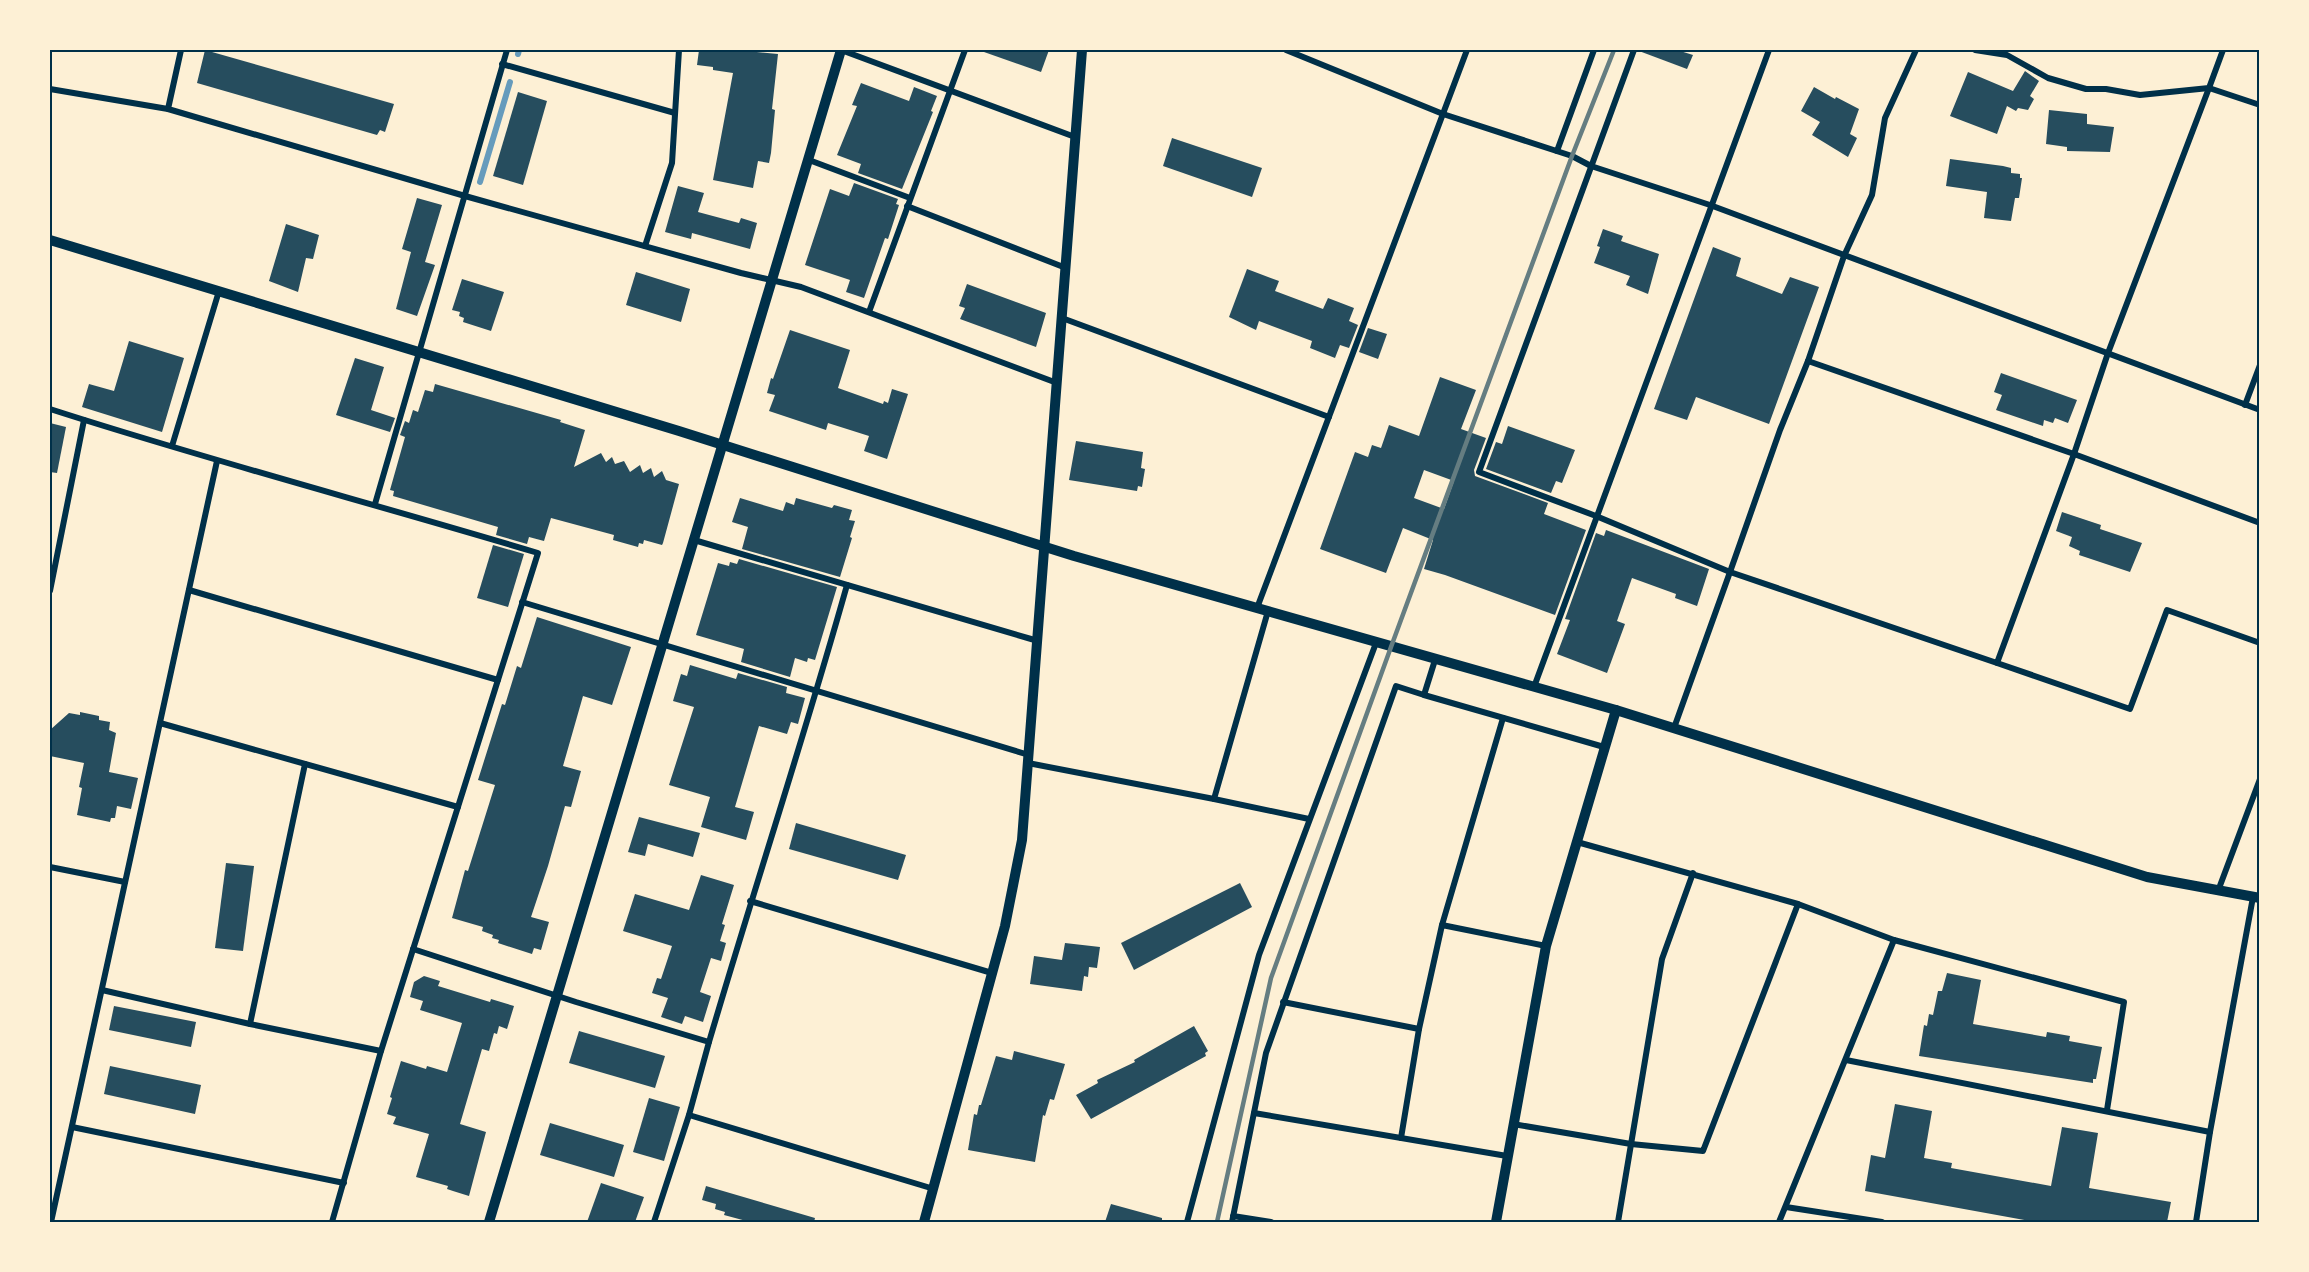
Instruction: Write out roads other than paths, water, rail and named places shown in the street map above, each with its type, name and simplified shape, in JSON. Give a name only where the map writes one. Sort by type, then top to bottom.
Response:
[{"type":"street","points":[[168,109],[181,50]]},
{"type":"street","points":[[375,504],[507,50]]},
{"type":"street","points":[[645,246],[672,163],[679,50]]},
{"type":"street","points":[[489,1222],[841,50],[1075,137]]},
{"type":"street","points":[[869,312],[965,50]]},
{"type":"street","points":[[924,1222],[1005,926],[1022,840],[1082,50]]},
{"type":"street","points":[[1287,50],[1443,114],[1557,151],[1591,166],[1710,206],[2259,410]]},
{"type":"street","points":[[1257,608],[1467,50]]},
{"type":"street","points":[[1557,151],[1594,50]]},
{"type":"street","points":[[1634,50],[1479,472],[1596,516],[1730,572],[2130,709],[2167,610],[2259,643]]},
{"type":"street","points":[[1534,687],[1769,50]]},
{"type":"street","points":[[1674,728],[1844,256],[1872,195],[1885,118],[1916,50]]},
{"type":"street","points":[[1975,50],[2007,55],[2048,78],[2086,89],[2106,89],[2140,94],[2209,88],[2259,105]]},
{"type":"street","points":[[2013,50],[2013,58]]},
{"type":"street","points":[[1998,663],[2108,353],[2223,50]]},
{"type":"street","points":[[502,64],[675,113]]},
{"type":"street","points":[[50,89],[168,109],[465,196],[801,287],[1057,383]]},
{"type":"street","points":[[809,160],[910,198]]},
{"type":"street","points":[[907,206],[1066,268]]},
{"type":"street","points":[[50,240],[722,445],[1044,547],[1616,710],[2147,877],[2256,898],[2210,1132],[2196,1222]]},
{"type":"street","points":[[172,446],[219,291]]},
{"type":"street","points":[[1062,318],[1329,417]]},
{"type":"street","points":[[1808,361],[2074,454],[2259,523]]},
{"type":"street","points":[[2245,405],[2259,365]]},
{"type":"street","points":[[50,409],[217,461],[375,504],[538,553],[381,1051],[332,1222]]},
{"type":"street","points":[[50,591],[84,420]]},
{"type":"street","points":[[51,1222],[217,461]]},
{"type":"street","points":[[694,540],[1038,641]]},
{"type":"street","points":[[655,1222],[689,1115],[750,901],[817,692],[847,585]]},
{"type":"street","points":[[189,590],[498,680]]},
{"type":"street","points":[[522,602],[1028,759],[1308,819]]},
{"type":"street","points":[[1214,798],[1268,611]]},
{"type":"street","points":[[1187,1222],[1259,955],[1308,819],[1376,643]]},
{"type":"street","points":[[1424,695],[1435,660]]},
{"type":"street","points":[[1271,1222],[1232,1219],[1266,1053],[1396,686],[1604,747]]},
{"type":"street","points":[[1496,1222],[1546,946],[1616,710]]},
{"type":"street","points":[[1401,1138],[1419,1029],[1442,925],[1503,718]]},
{"type":"street","points":[[160,723],[458,807]]},
{"type":"street","points":[[250,1024],[305,764]]},
{"type":"street","points":[[2218,891],[2259,779]]},
{"type":"street","points":[[1577,842],[1798,904],[1894,940],[2124,1002],[2107,1110]]},
{"type":"street","points":[[50,867],[125,882]]},
{"type":"street","points":[[1618,1222],[1662,959],[1693,873]]},
{"type":"street","points":[[750,901],[992,973]]},
{"type":"street","points":[[1512,1124],[1631,1144],[1703,1151],[1798,904]]},
{"type":"street","points":[[1442,925],[1546,946]]},
{"type":"street","points":[[1779,1222],[1894,940]]},
{"type":"street","points":[[413,949],[556,996],[709,1042]]},
{"type":"street","points":[[102,990],[381,1051]]},
{"type":"street","points":[[1283,1002],[1419,1029]]},
{"type":"street","points":[[1846,1060],[2210,1132]]},
{"type":"street","points":[[1254,1113],[1507,1156]]},
{"type":"street","points":[[689,1115],[934,1189]]},
{"type":"street","points":[[72,1127],[344,1183]]},
{"type":"street","points":[[1786,1207],[1882,1222]]},
{"type":"waterway","points":[[518,54],[519,50]]},
{"type":"waterway","points":[[480,182],[510,82]]},
{"type":"railway","points":[[1217,1222],[1271,978],[1572,156],[1614,50]]}]
